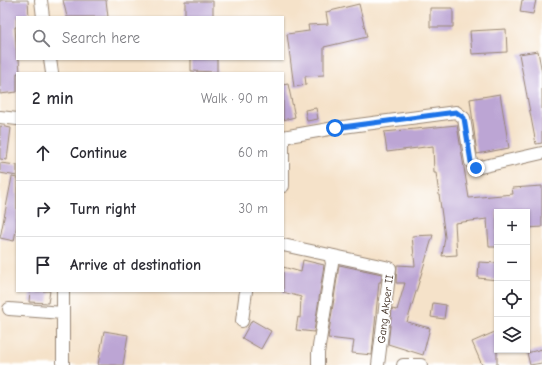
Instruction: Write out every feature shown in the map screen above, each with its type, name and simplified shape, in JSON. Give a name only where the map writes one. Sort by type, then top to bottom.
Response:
[{"type":"street","points":[[41,0],[43,16]]},
{"type":"street","points":[[50,60],[52,72]]},
{"type":"street","points":[[284,137],[335,128],[456,112],[464,118],[471,162],[476,168],[542,153]]},
{"type":"street","points":[[0,117],[16,119]]},
{"type":"street","name":"Gang Akper II","points":[[284,245],[390,268],[378,365]]},
{"type":"street","points":[[318,365],[318,353],[332,263],[330,255]]},
{"type":"street","points":[[62,365],[63,292]]},
{"type":"street","points":[[242,321],[246,292]]},
{"type":"street","points":[[9,309],[63,313]]},
{"type":"building","points":[[0,0],[28,0],[29,16],[16,16],[16,60],[19,60],[20,72],[16,72],[16,92],[0,94]]},
{"type":"building","points":[[63,0],[106,0],[108,16],[67,16]]},
{"type":"building","points":[[522,0],[536,0],[533,14],[520,12]]},
{"type":"building","points":[[185,1],[213,1],[213,16],[185,16]]},
{"type":"building","points":[[359,4],[367,37],[324,47],[324,75],[305,76],[306,85],[294,87],[287,34],[309,31],[308,25],[328,24],[326,12]]},
{"type":"building","points":[[430,8],[453,8],[453,27],[430,27]]},
{"type":"building","points":[[506,29],[507,52],[472,54],[470,31]]},
{"type":"building","points":[[538,51],[542,73],[542,143],[536,144],[519,54]]},
{"type":"building","points":[[191,60],[217,60],[217,72],[191,71]]},
{"type":"building","points":[[288,84],[295,117],[284,120],[284,85]]},
{"type":"building","points":[[500,94],[509,148],[477,154],[470,99]]},
{"type":"building","points":[[316,108],[318,119],[307,121],[305,110]]},
{"type":"building","points":[[457,125],[469,198],[513,194],[512,188],[542,186],[542,227],[530,228],[530,209],[494,209],[494,247],[489,247],[487,219],[455,223],[457,255],[442,256],[445,237],[436,173],[434,173],[433,146],[387,152],[384,132]]},
{"type":"building","points":[[0,126],[11,128],[7,160],[0,159]]},
{"type":"building","points":[[0,163],[16,165],[16,176],[0,173]]},
{"type":"building","points":[[12,177],[16,178],[16,230],[14,241],[0,238]]},
{"type":"building","points":[[433,235],[407,322],[430,328],[423,355],[388,344],[392,309],[397,310],[405,283],[396,283],[397,265],[415,266],[412,236]]},
{"type":"building","points":[[303,260],[324,265],[314,332],[296,330],[298,317],[300,318],[301,297],[283,292],[284,267],[301,272]]},
{"type":"building","points":[[479,262],[494,263],[494,280],[478,278]]},
{"type":"building","points":[[339,265],[382,274],[381,282],[379,282],[372,355],[352,353],[354,341],[328,338]]},
{"type":"building","points":[[30,292],[50,292],[48,303],[29,302]]},
{"type":"building","points":[[433,303],[446,305],[444,319],[431,317]]},
{"type":"building","points":[[252,320],[271,331],[261,349],[242,338]]},
{"type":"building","points":[[104,331],[128,335],[123,365],[98,365]]},
{"type":"building","points":[[494,332],[494,353],[497,353],[497,365],[482,365],[472,342]]},
{"type":"building","points":[[542,349],[542,363],[530,365],[527,353]]},
{"type":"route","points":[[335,128],[456,112],[460,113],[464,118],[471,162],[476,168]]}]
